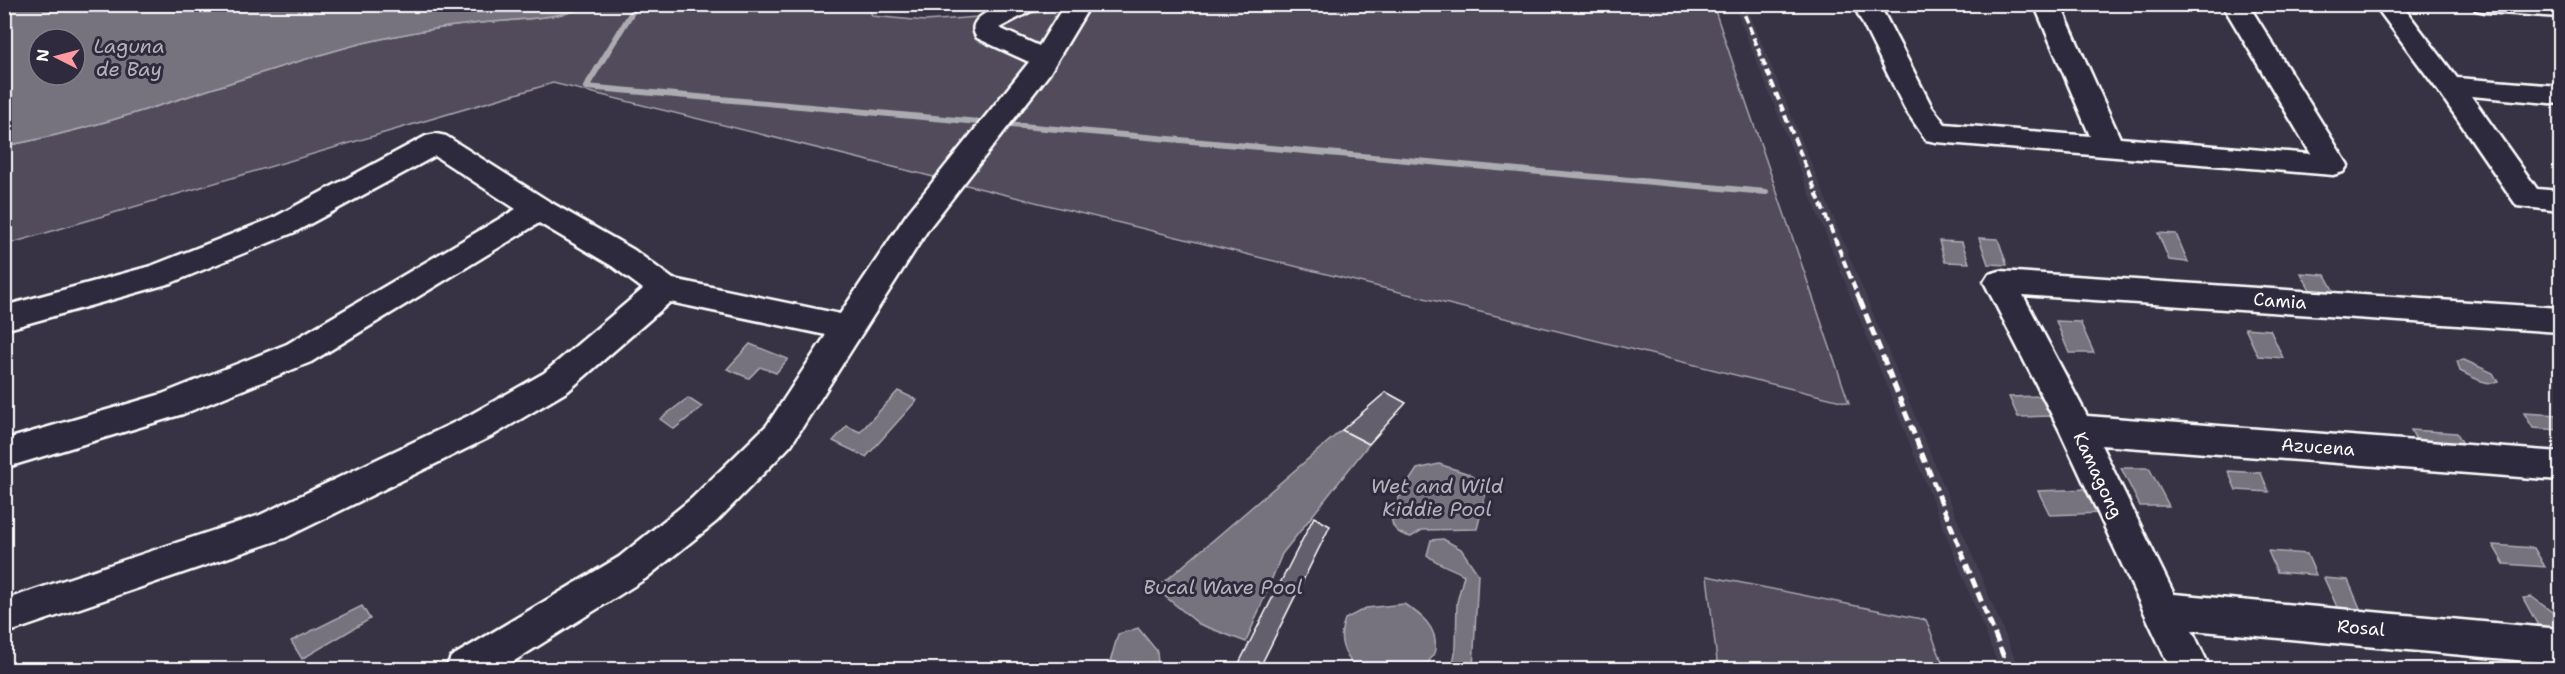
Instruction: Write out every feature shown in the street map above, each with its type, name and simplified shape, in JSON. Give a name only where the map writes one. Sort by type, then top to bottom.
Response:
[{"type":"street","points":[[1024,4],[988,22],[986,32],[1045,59]]},
{"type":"street","points":[[1866,4],[1918,109],[1936,133],[2333,165],[2235,4]]},
{"type":"street","points":[[2047,4],[2109,147]]},
{"type":"street","points":[[2387,4],[2449,86],[2528,199],[2560,201]]},
{"type":"street","points":[[2485,4],[2560,9]]},
{"type":"street","points":[[465,669],[632,568],[704,510],[778,435],[918,221],[1045,59],[1074,5]]},
{"type":"street","points":[[2449,86],[2560,95]]},
{"type":"street","points":[[4,318],[160,275],[284,225],[436,143],[538,209],[623,258],[664,290],[848,328]]},
{"type":"street","points":[[4,454],[171,405],[300,353],[538,209]]},
{"type":"street","name":"Camia","points":[[2000,282],[2560,320]]},
{"type":"street","name":"Kamagong","points":[[2000,282],[2076,429],[2192,669]]},
{"type":"street","points":[[4,617],[272,527],[480,426],[556,382],[664,290]]},
{"type":"street","name":"Azucena","points":[[2076,429],[2560,466]]},
{"type":"street","name":"Rosal","points":[[2162,610],[2560,647]]},
{"type":"shaded area","points":[[868,4],[872,16],[925,21],[1045,12],[1045,4],[1713,5],[1849,403],[553,83],[5,245],[5,146],[96,125],[318,55],[406,34],[564,14],[591,5]]},
{"type":"shaded area","points":[[1734,5],[1746,5],[2019,669],[2000,669]]},
{"type":"shaded area","points":[[1707,576],[1926,620],[1945,669],[1718,669]]},
{"type":"water","name":"Laguna de Bay","points":[[5,4],[591,4],[564,14],[451,27],[363,43],[96,125],[5,146]]},
{"type":"water","points":[[2158,233],[2176,234],[2188,262],[2169,260]]},
{"type":"water","points":[[1979,238],[1998,239],[2007,265],[1988,264]]},
{"type":"water","points":[[1939,241],[1962,242],[1969,263],[1945,262]]},
{"type":"water","points":[[2301,273],[2325,275],[2338,299],[2314,297]]},
{"type":"water","points":[[2056,321],[2080,322],[2094,353],[2069,353]]},
{"type":"water","points":[[2245,328],[2270,330],[2283,358],[2258,356]]},
{"type":"water","points":[[750,344],[788,359],[776,373],[760,367],[749,378],[727,369]]},
{"type":"water","points":[[2464,360],[2493,373],[2498,382],[2483,382],[2460,371],[2457,361]]},
{"type":"water","points":[[898,391],[917,400],[866,457],[833,441],[847,426],[860,432]]},
{"type":"water","points":[[2045,396],[2055,416],[2018,417],[2009,397]]},
{"type":"water","points":[[688,398],[702,407],[674,429],[660,419]]},
{"type":"water","points":[[2524,413],[2560,415],[2560,430],[2533,428]]},
{"type":"water","name":"Bucal Wave Pool","points":[[1342,430],[1369,444],[1282,554],[1246,642],[1199,624],[1156,589]]},
{"type":"water","points":[[2411,430],[2457,433],[2470,457],[2423,453]]},
{"type":"water","name":"Wet and Wild Kiddie Pool","points":[[1439,464],[1469,474],[1487,489],[1477,529],[1422,530],[1411,537],[1399,532],[1393,525],[1392,517],[1399,497],[1417,469]]},
{"type":"water","points":[[2121,468],[2149,468],[2169,506],[2140,506]]},
{"type":"water","points":[[2228,471],[2261,473],[2269,492],[2236,490]]},
{"type":"water","points":[[2089,489],[2102,513],[2050,515],[2038,491]]},
{"type":"water","points":[[1443,539],[1461,549],[1478,574],[1473,669],[1452,669],[1456,647],[1457,602],[1464,575],[1427,555],[1431,540]]},
{"type":"water","points":[[2493,545],[2534,548],[2545,567],[2504,564]]},
{"type":"water","points":[[2268,551],[2307,554],[2316,575],[2277,572]]},
{"type":"water","points":[[2324,578],[2348,580],[2365,620],[2342,618]]},
{"type":"water","points":[[2532,597],[2560,618],[2560,631],[2541,631],[2523,598]]},
{"type":"water","points":[[1404,604],[1427,622],[1434,634],[1435,651],[1423,669],[1357,669],[1348,658],[1343,646],[1342,633],[1345,619],[1366,608]]},
{"type":"water","points":[[362,606],[370,619],[302,659],[291,641]]},
{"type":"water","points":[[1138,628],[1157,651],[1158,663],[1152,669],[1108,669],[1118,634]]},
{"type":"building","points":[[1386,392],[1406,403],[1369,444],[1342,430]]},
{"type":"building","points":[[1314,517],[1330,526],[1259,669],[1236,669]]},
{"type":"waterway","points":[[637,4],[586,87],[979,122]]},
{"type":"waterway","points":[[1011,125],[1766,192]]},
{"type":"railway","points":[[1740,4],[1860,301]]},
{"type":"railway","points":[[1860,300],[2009,670]]}]
